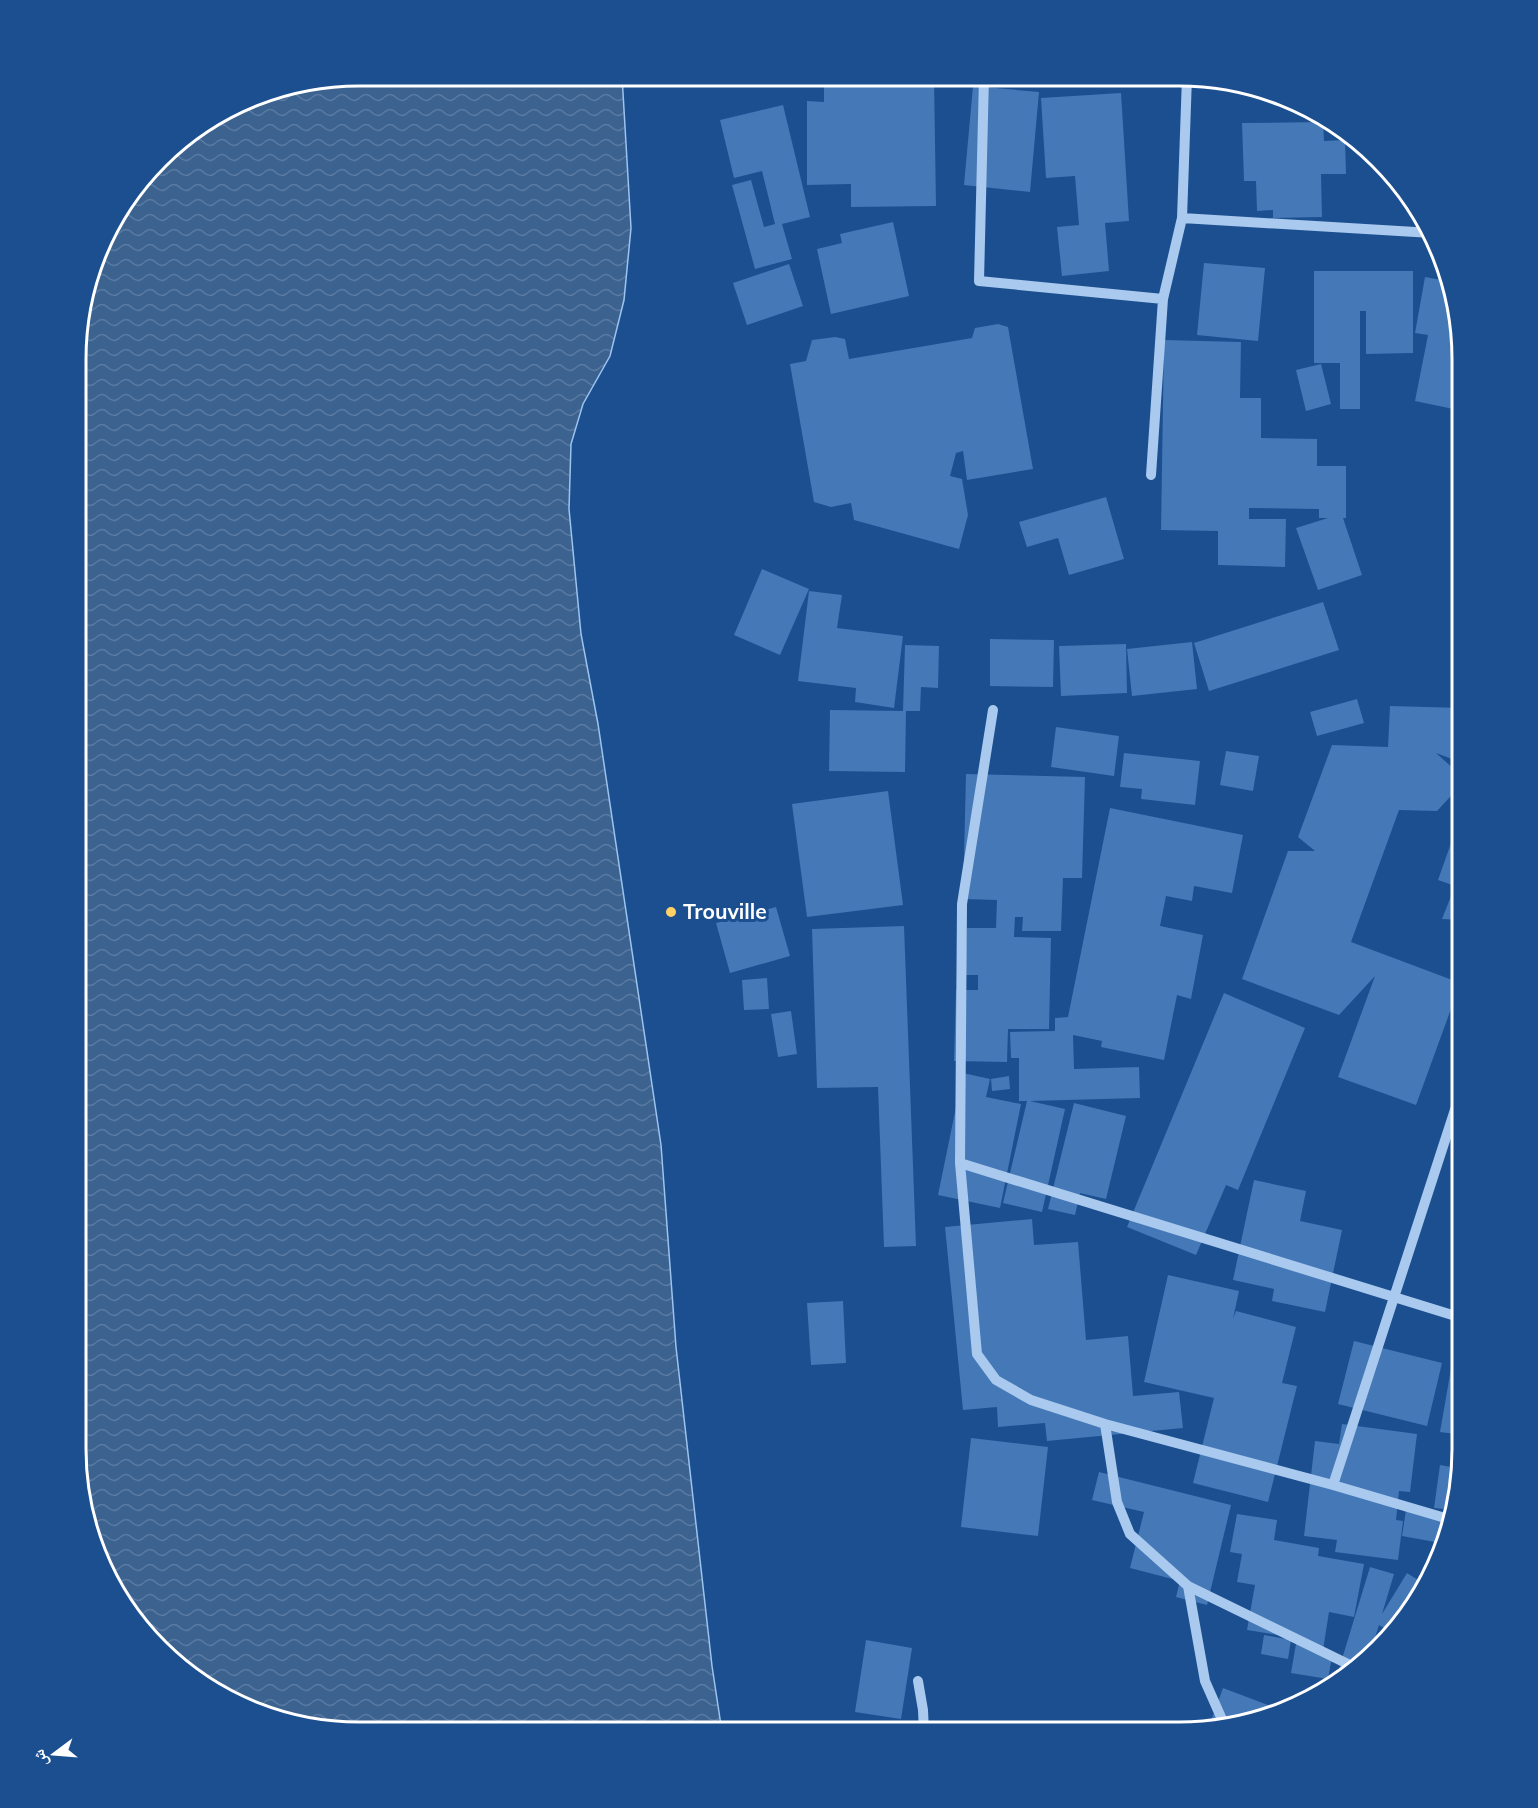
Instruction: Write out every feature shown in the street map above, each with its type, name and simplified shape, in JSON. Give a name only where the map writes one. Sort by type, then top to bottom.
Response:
[{"type":"street","points":[[984,86],[980,281],[1163,299]]},
{"type":"street","points":[[1151,475],[1163,299],[1182,218],[1186,86]]},
{"type":"street","points":[[1182,218],[1421,232]]},
{"type":"street","points":[[993,710],[962,904],[960,1163],[977,1354],[996,1380],[1031,1400],[1105,1424],[1333,1485],[1444,1518]]},
{"type":"street","points":[[1333,1485],[1452,1119]]},
{"type":"street","points":[[960,1163],[1452,1315]]},
{"type":"street","points":[[1105,1424],[1117,1502],[1130,1534],[1188,1586],[1348,1664]]},
{"type":"street","points":[[1188,1586],[1205,1681],[1222,1719]]},
{"type":"street","points":[[918,1681],[924,1722]]},
{"type":"water","points":[[341,86],[623,86],[631,228],[624,300],[610,356],[583,404],[571,444],[569,509],[581,634],[598,724],[661,1145],[676,1347],[712,1666],[720,1722],[341,1722],[288,1713],[254,1702],[222,1686],[192,1666],[153,1629],[122,1586],[106,1554],[95,1520],[86,1467],[86,341],[88,323],[95,288],[106,254],[122,222],[153,179],[192,142],[222,122],[254,106],[288,95]]},
{"type":"building","points":[[824,86],[934,86],[936,206],[851,207],[851,184],[807,185],[807,101],[824,102]]},
{"type":"building","points":[[973,86],[1039,92],[1030,192],[964,185]]},
{"type":"building","points":[[1121,93],[1129,221],[1105,223],[1109,271],[1062,276],[1057,227],[1079,225],[1075,176],[1046,178],[1041,98]]},
{"type":"building","points":[[783,105],[810,217],[782,224],[792,259],[755,269],[732,185],[751,180],[764,227],[775,224],[762,171],[734,178],[720,120]]},
{"type":"building","points":[[1316,122],[1323,127],[1324,141],[1345,141],[1346,174],[1321,174],[1322,217],[1273,218],[1273,210],[1257,211],[1256,181],[1244,181],[1242,123]]},
{"type":"building","points":[[893,222],[909,296],[831,314],[817,249],[842,243],[840,234]]},
{"type":"building","points":[[1204,263],[1265,268],[1258,341],[1197,335]]},
{"type":"building","points":[[789,264],[803,306],[747,325],[733,283]]},
{"type":"building","points":[[1314,271],[1413,271],[1413,353],[1366,354],[1366,311],[1360,311],[1360,409],[1340,409],[1340,363],[1314,363]]},
{"type":"building","points":[[1425,277],[1441,280],[1452,341],[1452,409],[1415,401],[1428,335],[1415,333]]},
{"type":"building","points":[[998,324],[1008,327],[1033,469],[967,480],[963,451],[956,453],[950,476],[962,479],[968,515],[959,549],[854,520],[851,503],[831,507],[814,502],[790,364],[806,361],[812,340],[835,337],[845,339],[849,359],[972,338],[975,328]]},
{"type":"building","points":[[1164,340],[1241,342],[1240,398],[1261,398],[1261,438],[1317,439],[1317,466],[1346,466],[1346,518],[1343,518],[1362,575],[1318,590],[1296,528],[1328,518],[1319,518],[1319,509],[1249,508],[1249,519],[1286,519],[1285,567],[1218,565],[1218,531],[1161,530]]},
{"type":"building","points":[[1321,364],[1331,404],[1306,411],[1296,370]]},
{"type":"building","points":[[1106,497],[1124,559],[1069,575],[1058,538],[1027,547],[1019,522]]},
{"type":"building","points":[[762,569],[809,589],[780,655],[734,635]]},
{"type":"building","points":[[809,591],[842,595],[837,628],[903,636],[894,708],[855,702],[856,688],[798,681]]},
{"type":"building","points":[[1323,602],[1339,650],[1209,691],[1194,643]]},
{"type":"building","points":[[990,639],[1054,640],[1053,687],[990,686]]},
{"type":"building","points":[[1192,642],[1197,689],[1132,696],[1127,649]]},
{"type":"building","points":[[1126,644],[1127,693],[1061,696],[1059,646]]},
{"type":"building","points":[[905,645],[939,646],[938,688],[921,687],[920,711],[906,711],[905,772],[829,771],[830,710],[903,711]]},
{"type":"building","points":[[1357,699],[1364,723],[1317,736],[1310,712]]},
{"type":"building","points":[[1390,706],[1452,708],[1452,759],[1436,753],[1452,767],[1452,795],[1437,811],[1399,810],[1351,942],[1452,980],[1452,1006],[1416,1105],[1338,1077],[1375,976],[1339,1015],[1242,979],[1288,851],[1315,851],[1298,837],[1332,745],[1388,747]]},
{"type":"building","points":[[1056,727],[1119,736],[1114,776],[1051,767]]},
{"type":"building","points":[[1226,751],[1259,756],[1253,791],[1220,785]]},
{"type":"building","points":[[1124,753],[1200,761],[1195,805],[1141,799],[1142,789],[1120,787]]},
{"type":"building","points":[[966,774],[1085,777],[1082,878],[1063,878],[1061,931],[1022,931],[1023,917],[1015,917],[1014,937],[1051,938],[1049,1029],[1008,1029],[1007,1062],[954,1061],[956,990],[978,990],[978,975],[965,975],[967,928],[996,928],[997,900],[963,899]]},
{"type":"building","points":[[888,791],[903,905],[807,917],[792,804]]},
{"type":"building","points":[[1110,808],[1243,835],[1232,893],[1194,886],[1192,901],[1166,896],[1160,926],[1203,935],[1191,999],[1177,995],[1164,1060],[1101,1047],[1102,1041],[1073,1035],[1074,1069],[1139,1067],[1140,1098],[1030,1101],[1065,1109],[1042,1212],[1003,1203],[1027,1101],[1019,1101],[1019,1058],[1011,1058],[1010,1032],[1055,1031],[1055,1018],[1068,1017]]},
{"type":"building","points":[[1452,840],[1452,885],[1438,880]]},
{"type":"building","points":[[1452,894],[1452,919],[1442,919]]},
{"type":"building","points":[[776,907],[790,956],[730,973],[716,923]]},
{"type":"building","points":[[904,926],[916,1246],[884,1247],[878,1087],[817,1088],[812,929]]},
{"type":"building","points":[[767,978],[769,1009],[744,1010],[742,980]]},
{"type":"building","points":[[1224,993],[1305,1028],[1238,1190],[1226,1185],[1196,1255],[1127,1227]]},
{"type":"building","points":[[791,1011],[797,1054],[778,1057],[771,1014]]},
{"type":"building","points":[[963,1073],[990,1079],[986,1097],[1021,1104],[1000,1208],[938,1195]]},
{"type":"building","points":[[1009,1076],[1010,1089],[992,1091],[991,1079]]},
{"type":"building","points":[[1074,1103],[1126,1116],[1106,1199],[1080,1193],[1075,1215],[1048,1209]]},
{"type":"building","points":[[1254,1180],[1306,1191],[1300,1221],[1342,1230],[1325,1312],[1272,1301],[1274,1289],[1233,1280]]},
{"type":"building","points":[[1032,1219],[1034,1245],[1078,1242],[1086,1340],[1128,1336],[1133,1396],[1179,1392],[1183,1428],[1047,1441],[1045,1423],[998,1427],[997,1407],[963,1410],[945,1227]]},
{"type":"building","points":[[1168,1275],[1239,1291],[1233,1319],[1236,1311],[1296,1327],[1282,1383],[1297,1386],[1268,1502],[1193,1483],[1214,1398],[1144,1382]]},
{"type":"building","points":[[843,1301],[846,1363],[811,1365],[807,1303]]},
{"type":"building","points":[[1354,1341],[1442,1363],[1427,1426],[1338,1404]]},
{"type":"building","points":[[1452,1363],[1452,1434],[1440,1432]]},
{"type":"building","points":[[1342,1424],[1417,1434],[1410,1492],[1399,1491],[1396,1520],[1403,1521],[1398,1560],[1335,1552],[1337,1540],[1304,1536],[1315,1441],[1339,1444]]},
{"type":"building","points":[[971,1438],[1048,1447],[1038,1536],[961,1527]]},
{"type":"building","points":[[1440,1465],[1452,1467],[1445,1509],[1434,1508]]},
{"type":"building","points":[[1099,1472],[1231,1505],[1207,1605],[1176,1597],[1180,1581],[1130,1568],[1144,1512],[1092,1500]]},
{"type":"building","points":[[1406,1510],[1444,1515],[1436,1542],[1402,1536]]},
{"type":"building","points":[[1237,1514],[1277,1520],[1274,1540],[1319,1548],[1318,1556],[1364,1564],[1354,1617],[1329,1612],[1323,1650],[1333,1651],[1328,1678],[1291,1673],[1297,1638],[1247,1630],[1255,1585],[1237,1582],[1242,1554],[1230,1552]]},
{"type":"building","points":[[1370,1567],[1394,1574],[1382,1614],[1407,1573],[1419,1580],[1385,1629],[1379,1625],[1374,1640],[1338,1671]]},
{"type":"building","points":[[1264,1635],[1291,1640],[1288,1659],[1261,1654]]},
{"type":"building","points":[[866,1640],[912,1648],[901,1719],[855,1712]]},
{"type":"building","points":[[1223,1688],[1271,1706],[1250,1713],[1211,1720]]},
{"type":"place","name":"Trouville","points":[[671,912]]}]
